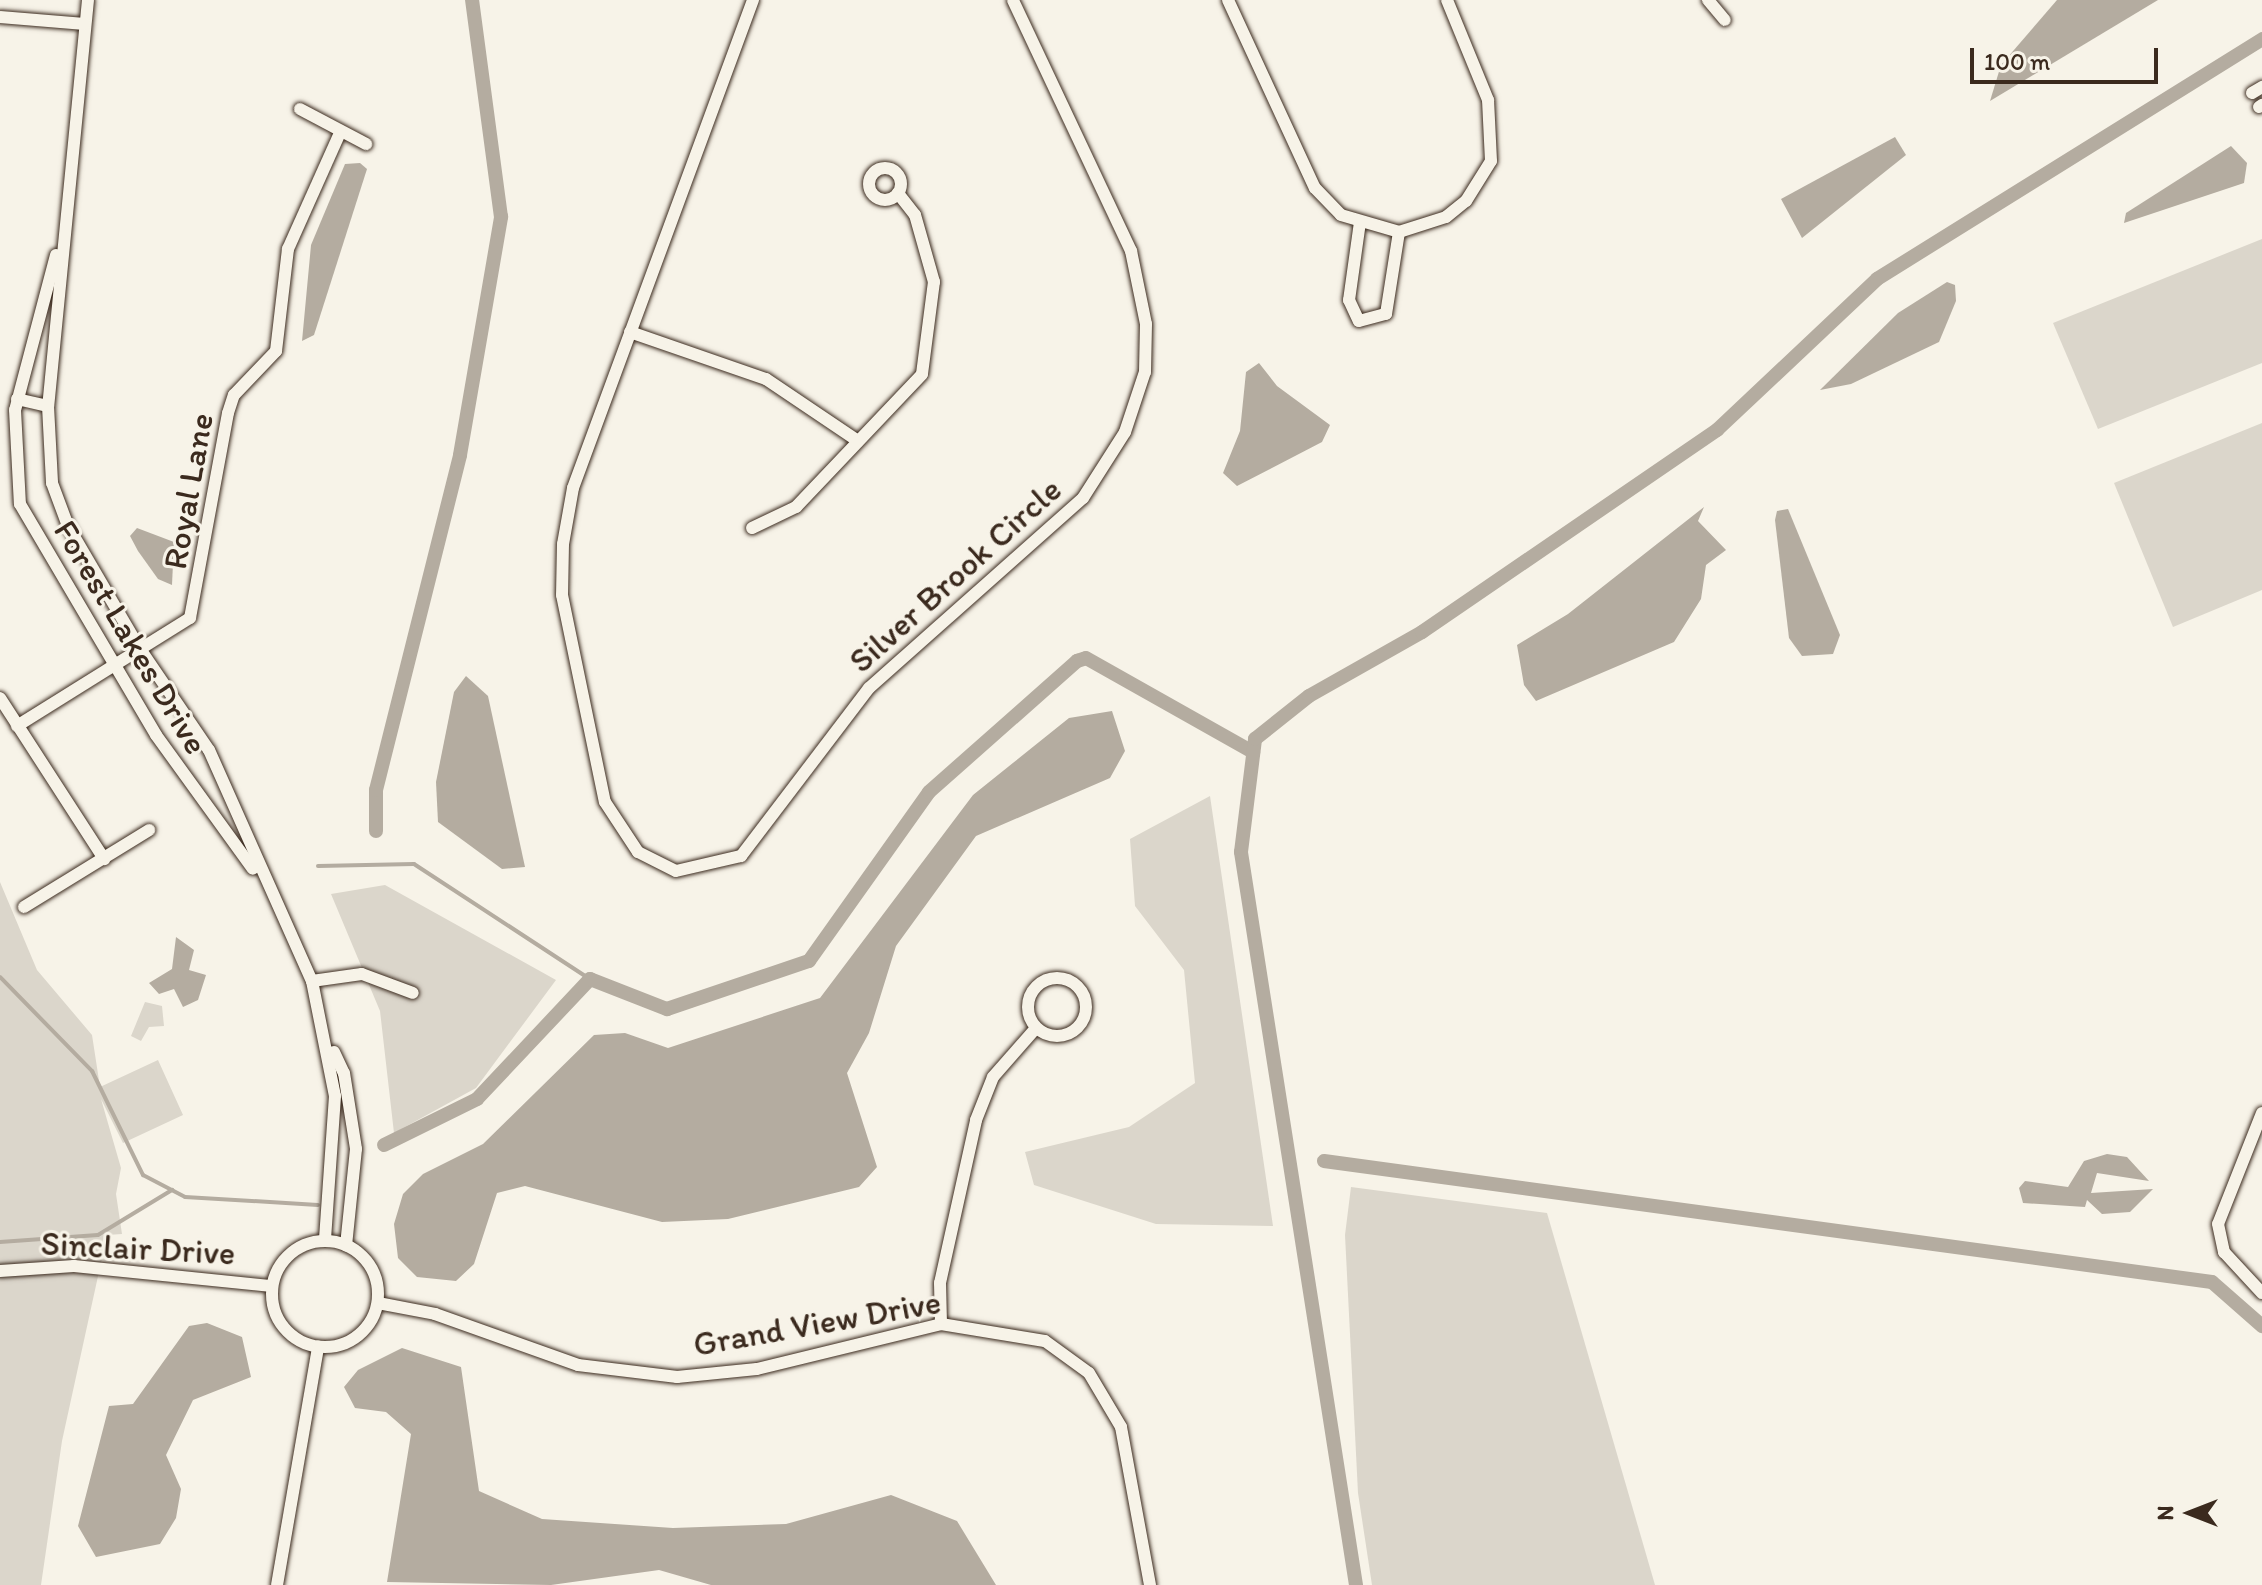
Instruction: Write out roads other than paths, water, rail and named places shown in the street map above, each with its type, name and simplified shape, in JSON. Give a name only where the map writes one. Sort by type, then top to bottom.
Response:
[{"type":"street","name":"Forest Lakes Drive","points":[[88,0],[62,233],[48,406],[48,460],[59,508],[140,649],[209,750],[263,880],[312,981],[330,1046],[335,1096],[325,1240]]},
{"type":"street","name":"Silver Brook Circle","points":[[753,0],[573,488],[562,595],[605,802],[638,852],[692,872],[741,856],[869,688],[1083,498],[1125,432],[1145,372],[1146,324],[1135,266],[1013,0]]},
{"type":"street","points":[[1228,0],[1315,188],[1332,208],[1360,222],[1399,232],[1446,217],[1466,201],[1491,161],[1488,100],[1447,0]]},
{"type":"street","points":[[1708,0],[1725,20]]},
{"type":"street","points":[[0,17],[85,24]]},
{"type":"street","points":[[300,109],[340,133],[366,144]]},
{"type":"street","name":"Royal Lane","points":[[17,726],[190,618],[199,598],[228,413],[234,395],[276,351],[288,249],[340,133]]},
{"type":"street","points":[[752,528],[796,507],[922,374],[934,282],[915,215],[898,193]]},
{"type":"street","points":[[1360,222],[1349,300],[1359,321],[1386,314],[1399,232]]},
{"type":"street","name":"Forest Lakes Drive","points":[[62,233],[17,399],[20,504],[113,666],[213,822],[263,880]]},
{"type":"street","points":[[630,332],[766,379],[858,441]]},
{"type":"street","points":[[17,399],[48,406]]},
{"type":"street","points":[[0,698],[104,859]]},
{"type":"street","points":[[24,907],[149,830]]},
{"type":"street","points":[[312,981],[362,974],[413,993]]},
{"type":"street","points":[[1055,978],[1073,982],[1086,1005],[1077,1028],[1056,1036],[1036,1028],[1028,1001],[1037,985],[1055,978]]},
{"type":"street","points":[[941,1324],[940,1283],[976,1120],[993,1077],[1036,1028]]},
{"type":"street","name":"Forest Lakes Drive","points":[[330,1046],[344,1073],[356,1149],[346,1245]]},
{"type":"street","points":[[2262,1113],[2218,1224],[2224,1252],[2262,1293]]},
{"type":"street","points":[[325,1240],[346,1245],[372,1268],[378,1303],[350,1342],[318,1347],[282,1326],[272,1286],[296,1249],[325,1240]]},
{"type":"street","name":"Sinclair Drive","points":[[0,1271],[74,1266],[272,1286]]},
{"type":"street","name":"Grand View Drive","points":[[378,1303],[435,1314],[578,1365],[677,1377],[757,1369],[941,1324],[1045,1341],[1089,1373],[1127,1447],[1150,1585]]},
{"type":"street","points":[[277,1585],[318,1347]]},
{"type":"waterway","points":[[376,831],[376,790],[460,455],[501,217],[472,0]]},
{"type":"waterway","points":[[1356,1585],[1241,852],[1255,739],[1309,696],[1422,632],[1717,430],[1877,279],[2262,39]]},
{"type":"waterway","points":[[384,1145],[477,1099],[590,979],[667,1009],[809,961],[929,792],[1077,661],[1086,658],[1253,752]]},
{"type":"waterway","points":[[318,866],[414,864],[590,979]]},
{"type":"waterway","points":[[0,977],[92,1071],[143,1175],[185,1197],[318,1205]]},
{"type":"waterway","points":[[1324,1161],[2212,1282],[2262,1326]]},
{"type":"waterway","points":[[0,1242],[98,1235],[172,1190]]}]
